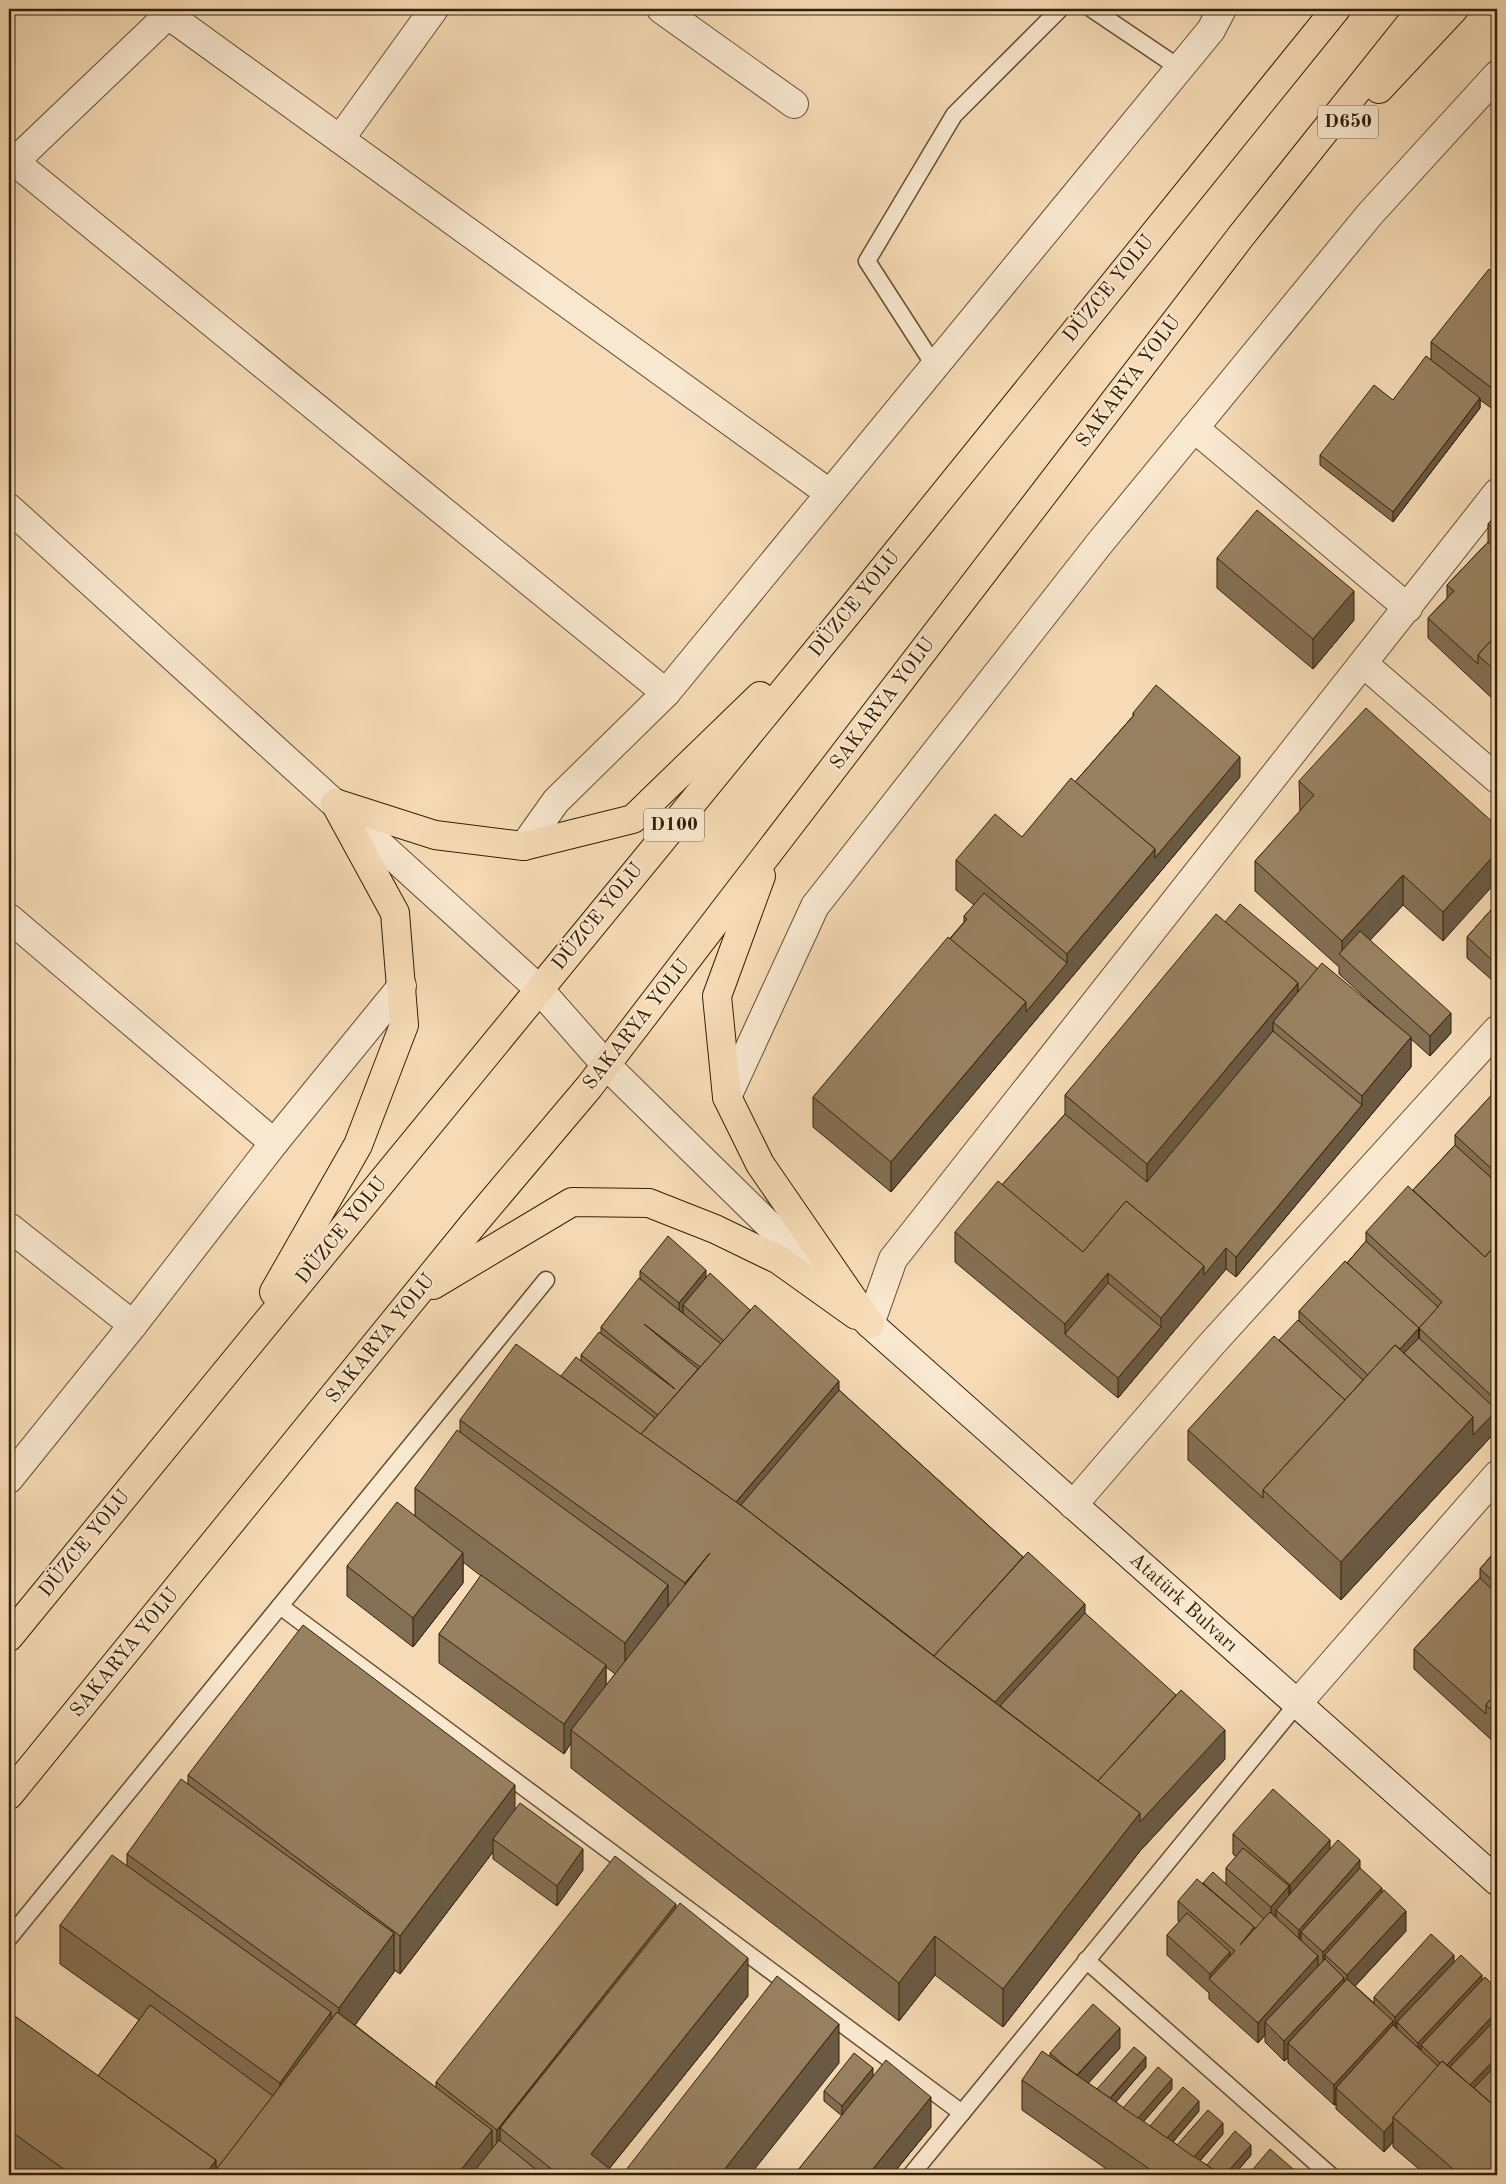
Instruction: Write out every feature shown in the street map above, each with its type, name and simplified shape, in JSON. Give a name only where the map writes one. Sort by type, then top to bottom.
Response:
[{"type":"highway","name":"DÜZCE YOLU","points":[[9,1637],[851,609],[1336,9]]},
{"type":"highway","points":[[1241,236],[1422,9]]},
{"type":"highway","name":"D650","points":[[1241,236],[1454,9]]},
{"type":"highway","name":"SAKARYA YOLU","points":[[9,1795],[606,1065],[1241,236]]},
{"type":"highway","points":[[335,803],[435,835],[524,846],[633,819],[851,609]]},
{"type":"highway","points":[[234,1362],[358,1145],[404,1025],[396,913],[335,803]]},
{"type":"highway","points":[[769,852],[717,996],[727,1097],[760,1164],[870,1324]]},
{"type":"highway","points":[[419,1293],[572,1202],[649,1203],[715,1228],[779,1260],[870,1324]]},
{"type":"street","points":[[340,139],[434,9]]},
{"type":"street","points":[[661,9],[794,104]]},
{"type":"street","points":[[524,846],[556,801],[666,693],[1178,67],[1211,30],[1222,9]]},
{"type":"street","points":[[666,693],[12,165],[164,12],[829,493]]},
{"type":"street","points":[[727,1097],[816,906],[1092,552],[1370,214],[1497,75]]},
{"type":"street","points":[[1194,428],[1408,608]]},
{"type":"street","points":[[870,1324],[892,1259],[1364,664],[1497,493]]},
{"type":"street","name":"Atatürk Bulvarı","points":[[9,508],[539,989],[606,1065],[870,1324],[1497,1881]]},
{"type":"street","points":[[1364,664],[1497,779]]},
{"type":"street","points":[[9,918],[274,1143]]},
{"type":"street","points":[[9,1479],[133,1325],[274,1143],[402,986]]},
{"type":"street","points":[[1073,1505],[1209,1346],[1497,1030]]},
{"type":"street","points":[[9,1227],[133,1325]]},
{"type":"street","points":[[1297,1704],[1497,1476]]},
{"type":"lane","points":[[934,365],[867,261],[954,115],[1060,9]]},
{"type":"lane","points":[[1092,9],[1178,67]]},
{"type":"lane","points":[[9,1938],[546,1280]]},
{"type":"lane","points":[[280,1606],[962,2113]]},
{"type":"lane","points":[[911,2175],[1297,1704]]},
{"type":"lane","points":[[1086,1960],[1330,2175]]},
{"type":"building","points":[[1497,265],[1497,392],[1431,342],[1489,269],[1492,272]]},
{"type":"building","points":[[1426,356],[1480,398],[1393,512],[1320,455],[1374,385],[1393,400]]},
{"type":"building","points":[[1257,510],[1354,591],[1313,639],[1217,558]]},
{"type":"building","points":[[1497,514],[1497,533],[1488,524]]},
{"type":"building","points":[[1488,542],[1497,551],[1497,634],[1478,655],[1478,664],[1428,618],[1454,591],[1447,585]]},
{"type":"building","points":[[1497,634],[1497,673],[1478,655]]},
{"type":"building","points":[[1156,685],[1240,757],[1155,858],[1155,849],[1075,782],[1134,715],[1133,713]]},
{"type":"building","points":[[1366,708],[1497,826],[1497,852],[1443,912],[1403,875],[1342,941],[1255,861],[1314,795],[1299,781]]},
{"type":"building","points":[[1071,778],[1155,849],[1067,954],[956,860],[995,814],[1022,837]]},
{"type":"building","points":[[984,893],[1067,963],[1026,1012],[1026,1002],[950,939],[967,919],[964,916]]},
{"type":"building","points":[[1497,903],[1497,957],[1493,961],[1467,937]]},
{"type":"building","points":[[1240,904],[1318,969],[1298,992],[1298,983],[1225,922]]},
{"type":"building","points":[[1216,914],[1298,983],[1147,1164],[1065,1095]]},
{"type":"building","points":[[1360,931],[1451,1013],[1430,1036],[1339,954]]},
{"type":"building","points":[[948,937],[1026,1002],[891,1162],[813,1097]]},
{"type":"building","points":[[1322,963],[1411,1037],[1362,1096],[1273,1022]]},
{"type":"building","points":[[1273,1031],[1362,1105],[1236,1257],[1226,1248],[1204,1275],[1204,1266],[1126,1201],[1083,1252],[1002,1185],[1065,1114],[1147,1182]]},
{"type":"building","points":[[1497,1073],[1497,1085],[1491,1079]]},
{"type":"building","points":[[1497,1089],[1497,1174],[1455,1135]]},
{"type":"building","points":[[1455,1145],[1497,1183],[1497,1243],[1485,1257],[1413,1190]]},
{"type":"building","points":[[998,1181],[1083,1252],[1126,1201],[1204,1266],[1161,1318],[1108,1273],[1065,1324],[955,1232]]},
{"type":"building","points":[[1408,1186],[1485,1257],[1497,1243],[1497,1401],[1419,1328],[1442,1302],[1366,1232]]},
{"type":"building","points":[[668,1236],[706,1270],[679,1303],[640,1271]]},
{"type":"building","points":[[1366,1241],[1438,1307],[1419,1328],[1347,1263]]},
{"type":"building","points":[[1345,1261],[1419,1328],[1400,1349],[1395,1345],[1368,1375],[1299,1311]]},
{"type":"building","points":[[710,1273],[750,1310],[724,1341],[683,1305]]},
{"type":"building","points":[[639,1278],[721,1344],[700,1367],[644,1324],[698,1369],[658,1415],[581,1355],[599,1332],[675,1389],[601,1327]]},
{"type":"building","points":[[1108,1283],[1161,1327],[1118,1378],[1065,1334]]},
{"type":"building","points":[[755,1305],[839,1381],[736,1502],[641,1434]]},
{"type":"building","points":[[1298,1320],[1363,1380],[1345,1400],[1279,1340]]},
{"type":"building","points":[[1274,1336],[1345,1400],[1263,1490],[1263,1498],[1188,1430]]},
{"type":"building","points":[[1419,1338],[1497,1410],[1473,1435],[1473,1417],[1404,1353]]},
{"type":"building","points":[[516,1344],[750,1512],[910,1638],[1140,1813],[1003,1989],[935,1936],[899,1983],[571,1730],[710,1553],[685,1583],[460,1420]]},
{"type":"building","points":[[1395,1345],[1473,1417],[1341,1562],[1263,1490]]},
{"type":"building","points":[[576,1357],[655,1418],[641,1434],[561,1376]]},
{"type":"building","points":[[839,1390],[1023,1557],[934,1656],[741,1505]]},
{"type":"building","points":[[457,1430],[668,1585],[625,1643],[415,1488]]},
{"type":"building","points":[[397,1502],[463,1553],[413,1618],[347,1566]]},
{"type":"building","points":[[1497,1549],[1497,1585],[1480,1569]]},
{"type":"building","points":[[1028,1552],[1085,1604],[995,1702],[934,1656]]},
{"type":"building","points":[[481,1575],[606,1665],[564,1724],[439,1634]]},
{"type":"building","points":[[1480,1578],[1497,1594],[1497,1692],[1486,1705],[1486,1714],[1414,1649]]},
{"type":"building","points":[[1085,1613],[1176,1695],[1098,1781],[1000,1706]]},
{"type":"building","points":[[303,1625],[515,1785],[400,1936],[188,1775]]},
{"type":"building","points":[[1181,1690],[1225,1730],[1140,1822],[1140,1813],[1098,1781]]},
{"type":"building","points":[[1497,1692],[1497,1715],[1486,1705]]},
{"type":"building","points":[[181,1779],[394,1933],[339,2008],[127,1854]]},
{"type":"building","points":[[1273,1789],[1330,1840],[1290,1885],[1233,1834]]},
{"type":"building","points":[[520,1803],[583,1849],[557,1886],[493,1839]]},
{"type":"building","points":[[1338,1840],[1360,1860],[1299,1930],[1276,1910]]},
{"type":"building","points":[[1243,1848],[1289,1886],[1271,1907],[1226,1868]]},
{"type":"building","points":[[112,1855],[331,2012],[280,2083],[60,1925]]},
{"type":"building","points":[[615,1856],[676,1904],[497,2130],[436,2082]]},
{"type":"building","points":[[1360,1868],[1382,1888],[1323,1952],[1301,1932]]},
{"type":"building","points":[[1213,1872],[1264,1919],[1254,1930],[1254,1927],[1203,1883]]},
{"type":"building","points":[[1197,1879],[1254,1927],[1240,1945],[1270,1912],[1318,1956],[1258,2023],[1209,1979],[1235,1951],[1178,1901]]},
{"type":"building","points":[[1384,1890],[1406,1911],[1347,1975],[1325,1955]]},
{"type":"building","points":[[680,1903],[748,1958],[591,2154],[617,2175],[559,2175],[500,2128]]},
{"type":"building","points":[[1187,1913],[1230,1952],[1210,1974],[1167,1935]]},
{"type":"building","points":[[1431,1934],[1454,1955],[1395,2017],[1374,1997]]},
{"type":"building","points":[[1461,1955],[1482,1975],[1418,2043],[1397,2022]]},
{"type":"building","points":[[1325,1959],[1344,1978],[1284,2041],[1265,2022]]},
{"type":"building","points":[[777,1976],[839,2024],[720,2175],[622,2175]]},
{"type":"building","points":[[1485,1977],[1497,1989],[1497,2011],[1447,2065],[1442,2061],[1440,2063],[1421,2045]]},
{"type":"building","points":[[1347,1979],[1393,2021],[1334,2085],[1288,2043]]},
{"type":"building","points":[[1093,2004],[1120,2028],[1077,2075],[1050,2053]]},
{"type":"building","points":[[150,2005],[273,2096],[218,2168],[216,2167],[216,2160],[98,2076]]},
{"type":"building","points":[[9,2012],[216,2160],[205,2175],[72,2175],[9,2130]]},
{"type":"building","points":[[337,2012],[492,2130],[457,2175],[212,2175]]},
{"type":"building","points":[[1497,2018],[1497,2057],[1470,2085],[1450,2067]]},
{"type":"building","points":[[1393,2025],[1438,2066],[1393,2117],[1393,2122],[1384,2132],[1336,2088]]},
{"type":"building","points":[[1134,2047],[1146,2057],[1110,2098],[1097,2089]]},
{"type":"building","points":[[1042,2051],[1221,2175],[1158,2175],[1022,2080]]},
{"type":"building","points":[[854,2053],[873,2068],[842,2106],[824,2091]]},
{"type":"building","points":[[886,2060],[931,2097],[868,2175],[794,2175]]},
{"type":"building","points":[[1442,2061],[1497,2108],[1497,2175],[1460,2175],[1393,2117]]},
{"type":"building","points":[[1497,2064],[1497,2108],[1474,2088]]},
{"type":"building","points":[[1158,2067],[1172,2079],[1138,2118],[1123,2108]]},
{"type":"building","points":[[1183,2087],[1199,2101],[1167,2138],[1150,2126]]},
{"type":"building","points":[[1208,2110],[1223,2123],[1194,2157],[1177,2145]]},
{"type":"building","points":[[1235,2131],[1251,2145],[1225,2175],[1221,2175],[1207,2165]]},
{"type":"building","points":[[499,2140],[543,2175],[471,2175]]},
{"type":"building","points":[[1270,2149],[1300,2175],[1248,2175]]}]
